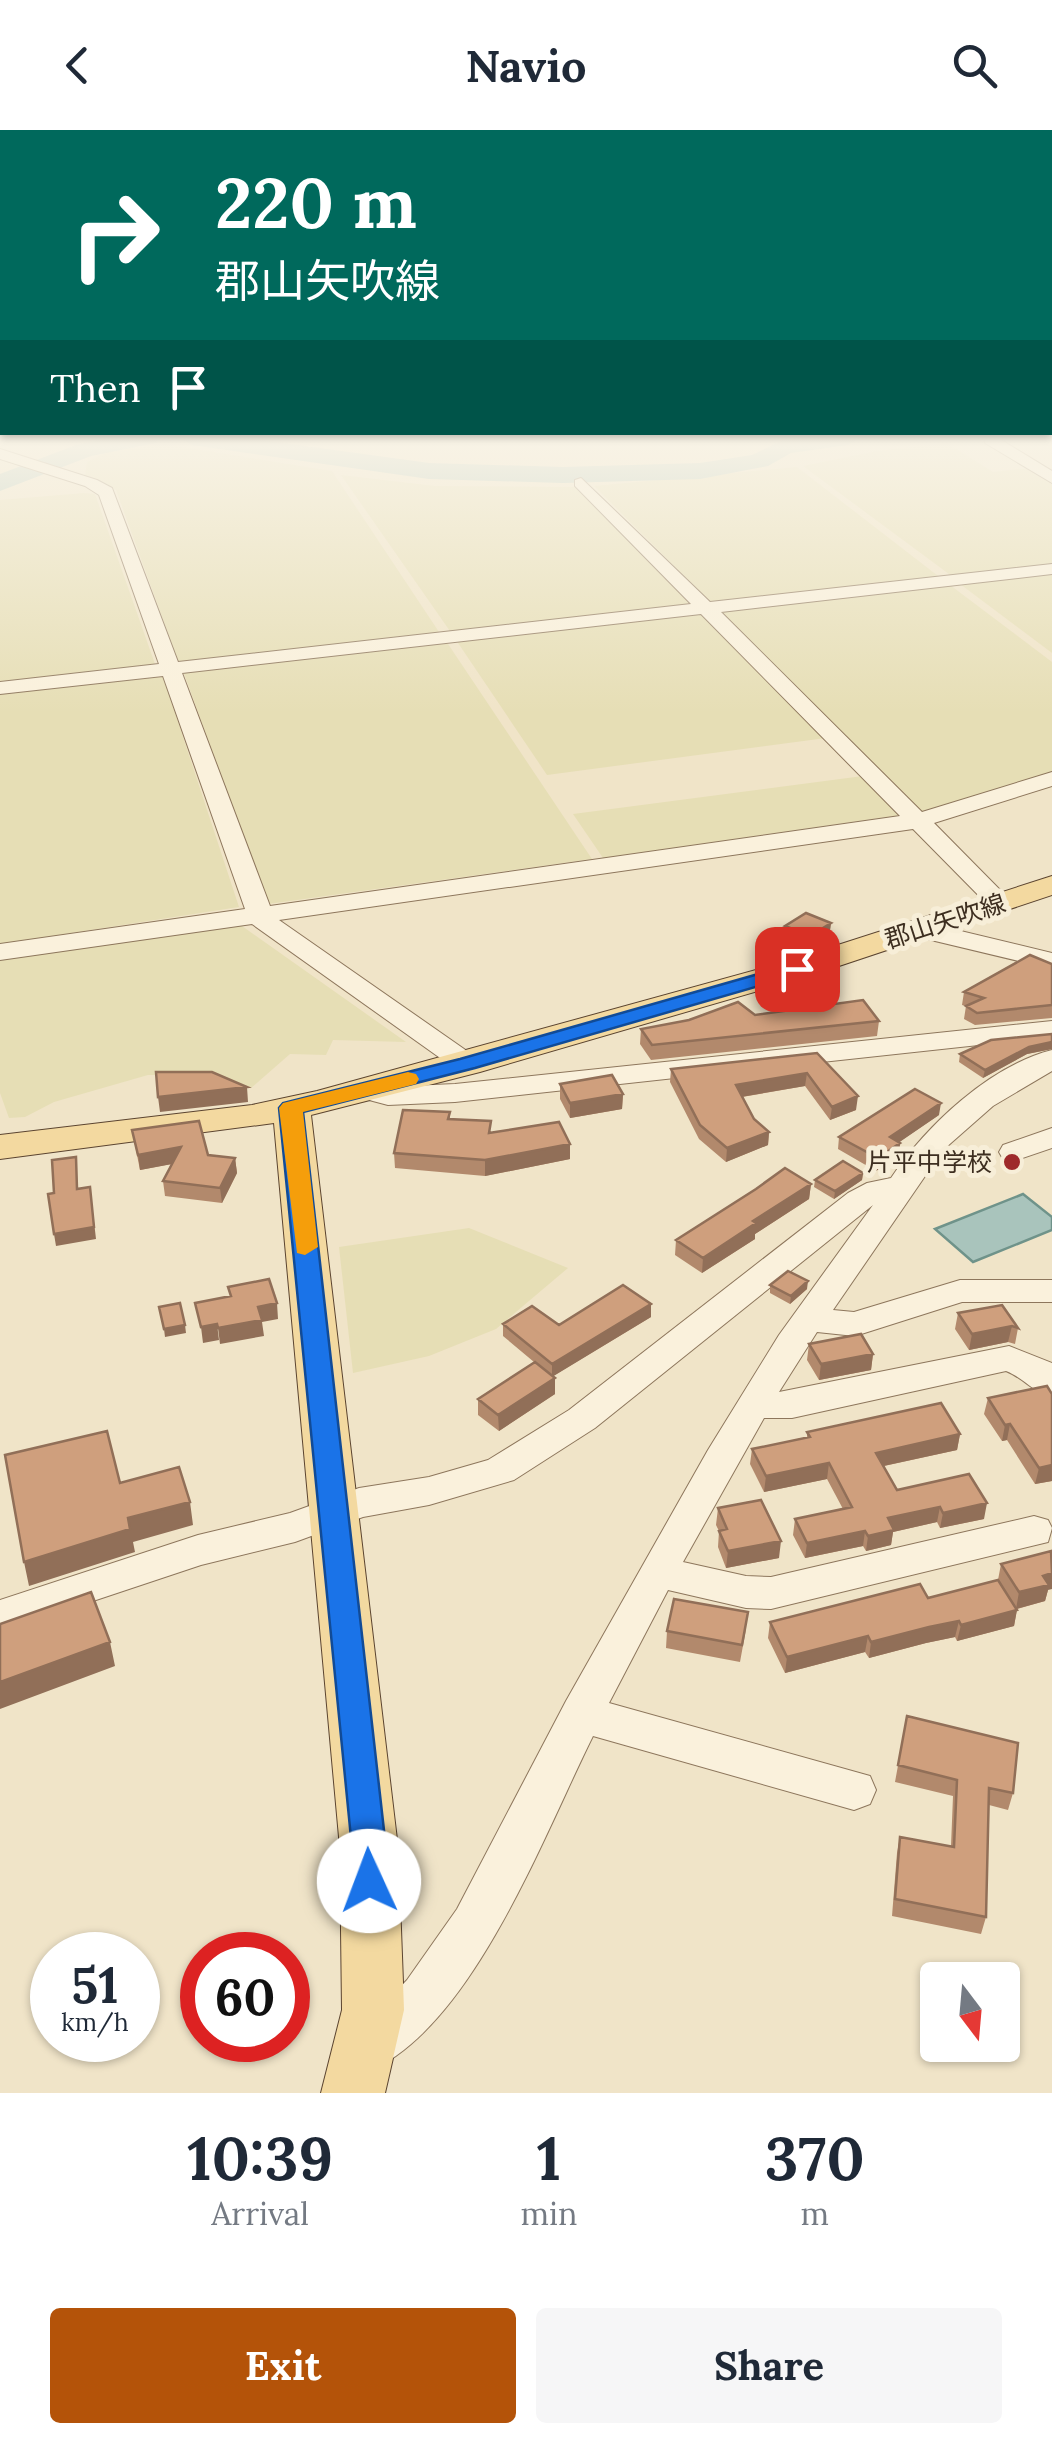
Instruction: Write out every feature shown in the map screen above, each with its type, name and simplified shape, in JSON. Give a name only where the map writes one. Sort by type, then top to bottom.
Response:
[{"type":"main road","name":"郡山矢吹線","points":[[0,1147],[291,1108],[364,1090],[797,969],[1052,885]]},
{"type":"main road","points":[[291,1108],[369,1848],[373,2010],[359,2071]]},
{"type":"street","points":[[120,530],[262,920],[467,1064]]},
{"type":"street","points":[[628,530],[1000,903]]},
{"type":"street","points":[[0,688],[1052,569]]},
{"type":"street","points":[[0,952],[917,821],[1052,780]]},
{"type":"street","points":[[920,929],[1052,961]]},
{"type":"street","points":[[364,1090],[388,1096],[439,1094],[1052,1029]]},
{"type":"street","points":[[359,2071],[431,1989],[494,1886],[658,1572],[756,1404],[900,1188],[944,1130],[1016,1078],[1052,1059]]},
{"type":"street","points":[[1014,1152],[1052,1137]]},
{"type":"street","points":[[0,1616],[198,1550],[359,1504],[429,1491],[501,1470],[582,1420],[859,1200],[878,1190],[900,1188]]},
{"type":"street","points":[[810,1320],[855,1324],[960,1291],[1052,1291]]},
{"type":"street","points":[[756,1404],[792,1406],[1009,1358],[1044,1373],[1052,1385]]},
{"type":"street","points":[[658,1572],[746,1592],[771,1593],[1034,1530]]},
{"type":"street","points":[[581,1714],[854,1790]]},
{"type":"shaded area","points":[[0,530],[108,530],[155,664],[0,685]]},
{"type":"shaded area","points":[[130,530],[371,530],[441,635],[179,664]]},
{"type":"shaded area","points":[[379,530],[620,530],[697,607],[452,634]]},
{"type":"shaded area","points":[[638,530],[878,530],[942,579],[712,604]]},
{"type":"shaded area","points":[[889,530],[1052,530],[1052,566],[953,577]]},
{"type":"shaded area","points":[[1052,574],[1052,653],[960,584]]},
{"type":"shaded area","points":[[950,585],[1052,662],[1052,772],[920,812],[719,611]]},
{"type":"shaded area","points":[[703,612],[826,738],[547,775],[456,640]]},
{"type":"shaded area","points":[[446,641],[592,859],[268,904],[183,671]]},
{"type":"shaded area","points":[[162,673],[239,907],[0,944],[0,691]]},
{"type":"shaded area","points":[[863,776],[901,815],[603,858],[573,814]]},
{"type":"shaded area","points":[[242,926],[406,1042],[333,1040],[326,1055],[290,1054],[251,1088],[182,1075],[148,1075],[54,1102],[25,1117],[9,1118],[0,1093],[0,960]]},
{"type":"shaded area","points":[[469,1228],[568,1268],[496,1329],[429,1356],[353,1373],[339,1247]]},
{"type":"water","points":[[1023,1194],[1052,1217],[1052,1230],[973,1262],[935,1229]]},
{"type":"building","points":[[806,913],[831,923],[810,936],[785,926]]},
{"type":"building","points":[[1030,955],[1052,964],[1052,1005],[977,1013],[966,1006],[984,998],[964,992]]},
{"type":"building","points":[[863,1000],[879,1021],[652,1045],[641,1029],[689,1020],[738,1002],[755,1015]]},
{"type":"building","points":[[1052,1034],[1052,1042],[1029,1047],[985,1070],[960,1054],[991,1040]]},
{"type":"building","points":[[817,1053],[858,1096],[832,1107],[807,1073],[736,1085],[754,1119],[769,1132],[727,1148],[700,1125],[671,1069]]},
{"type":"building","points":[[156,1072],[212,1072],[247,1087],[158,1097]]},
{"type":"building","points":[[612,1075],[623,1094],[570,1103],[560,1084]]},
{"type":"building","points":[[915,1089],[941,1103],[890,1137],[900,1143],[878,1158],[839,1137]]},
{"type":"building","points":[[403,1110],[450,1112],[448,1119],[491,1121],[489,1133],[559,1122],[570,1144],[485,1160],[394,1153]]},
{"type":"building","points":[[199,1121],[208,1155],[235,1158],[220,1188],[163,1181],[181,1147],[138,1155],[132,1130]]},
{"type":"building","points":[[76,1157],[77,1189],[90,1187],[94,1227],[54,1234],[48,1194],[54,1193],[52,1160]]},
{"type":"building","points":[[843,1161],[863,1173],[835,1191],[815,1180]]},
{"type":"building","points":[[785,1168],[811,1184],[703,1258],[676,1240],[756,1189]]},
{"type":"building","points":[[788,1271],[808,1281],[791,1296],[770,1285]]},
{"type":"building","points":[[269,1279],[277,1303],[258,1307],[262,1320],[201,1327],[195,1303],[231,1296],[228,1287]]},
{"type":"building","points":[[623,1285],[651,1304],[552,1364],[503,1324],[532,1306],[559,1325]]},
{"type":"building","points":[[180,1303],[185,1325],[164,1329],[159,1307]]},
{"type":"building","points":[[1002,1305],[1018,1328],[972,1334],[958,1313]]},
{"type":"building","points":[[861,1334],[873,1354],[821,1364],[809,1344]]},
{"type":"building","points":[[535,1362],[555,1378],[498,1415],[478,1399]]},
{"type":"building","points":[[1047,1386],[1052,1394],[1052,1465],[1039,1468],[988,1398]]},
{"type":"building","points":[[941,1403],[960,1434],[876,1453],[897,1490],[969,1474],[987,1503],[943,1513],[940,1507],[888,1518],[894,1530],[868,1536],[865,1531],[807,1543],[795,1519],[852,1507],[829,1463],[766,1476],[752,1449],[810,1437],[807,1432]]},
{"type":"building","points":[[107,1431],[120,1483],[179,1467],[190,1502],[128,1518],[130,1529],[24,1562],[5,1455]]},
{"type":"building","points":[[761,1500],[781,1541],[728,1551],[719,1531],[727,1529],[718,1508]]},
{"type":"building","points":[[1051,1551],[1052,1573],[1043,1576],[1049,1585],[1019,1592],[1001,1564]]},
{"type":"building","points":[[998,1580],[1017,1610],[871,1642],[868,1636],[787,1657],[770,1622],[920,1584],[928,1598]]},
{"type":"building","points":[[91,1592],[110,1642],[0,1682],[0,1624]]},
{"type":"building","points":[[674,1599],[748,1612],[742,1645],[667,1631]]},
{"type":"building","points":[[907,1716],[1018,1743],[1013,1793],[989,1788],[986,1917],[895,1899],[900,1837],[954,1847],[957,1780],[898,1765]]},
{"type":"slow traffic","points":[[305,1247],[291,1108],[408,1079]]},
{"type":"place","name":"片平中学校","points":[[1012,1162]]},
{"type":"route","points":[[369,1881],[369,1848],[291,1108],[467,1064],[797,969]]}]
